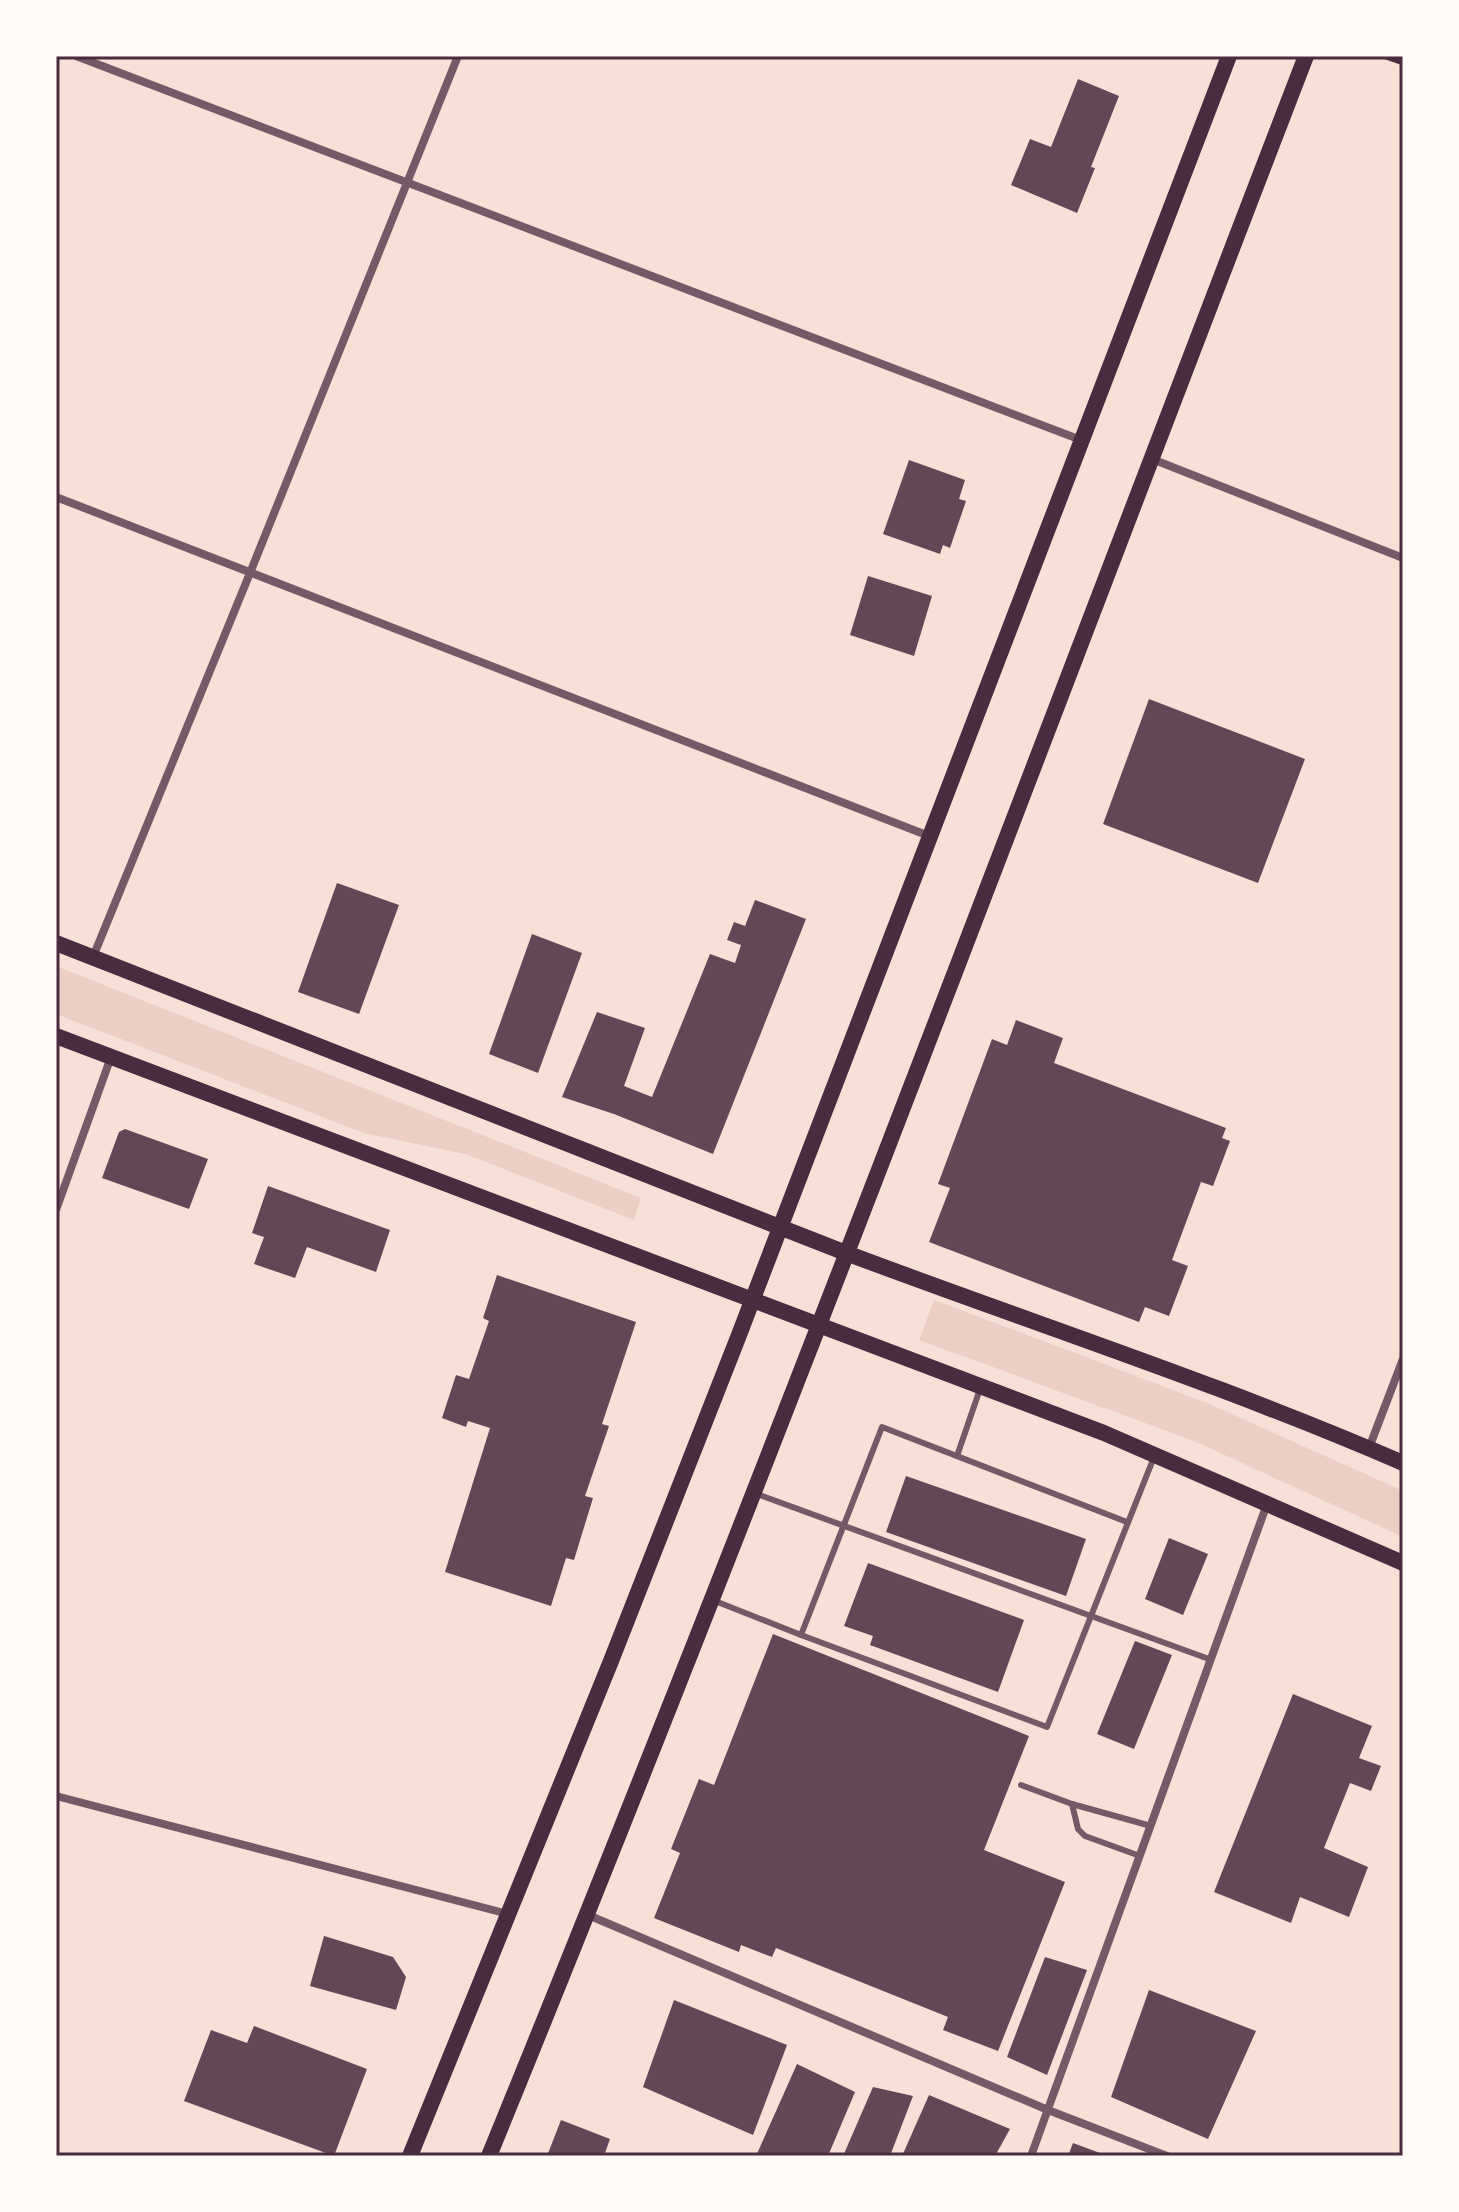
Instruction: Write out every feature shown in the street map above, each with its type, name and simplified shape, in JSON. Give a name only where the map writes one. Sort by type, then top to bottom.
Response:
[{"type":"main road","points":[[410,2156],[611,1661],[753,1299],[1229,56]]},
{"type":"main road","points":[[489,2156],[588,1915],[848,1253],[1306,56]]},
{"type":"main road","points":[[56,943],[780,1227],[1188,1378],[1403,1463]]},
{"type":"main road","points":[[56,1036],[981,1385],[1156,1454],[1403,1563]]},
{"type":"street","points":[[76,56],[1081,440]]},
{"type":"street","points":[[93,957],[458,56]]},
{"type":"street","points":[[1151,459],[1403,558]]},
{"type":"street","points":[[56,497],[929,836]]},
{"type":"street","points":[[56,1210],[111,1057]]},
{"type":"street","points":[[1369,1448],[1403,1359]]},
{"type":"street","points":[[1031,2156],[1267,1503]]},
{"type":"street","points":[[56,1796],[508,1914]]},
{"type":"street","points":[[588,1915],[1048,2110],[1167,2156]]},
{"type":"lane","points":[[957,1456],[981,1385]]},
{"type":"lane","points":[[801,1635],[882,1427],[1127,1522]]},
{"type":"lane","points":[[712,1599],[1047,1727],[1156,1454]]},
{"type":"lane","points":[[754,1493],[1209,1659]]},
{"type":"lane","points":[[1021,1785],[1072,1804],[1151,1826]]},
{"type":"lane","points":[[1072,1804],[1078,1829],[1085,1836],[1140,1856]]},
{"type":"path","points":[[1383,56],[1403,63]]},
{"type":"shaded area","points":[[56,966],[641,1198],[634,1220],[465,1154],[364,1133],[56,1014]]},
{"type":"shaded area","points":[[934,1300],[1205,1402],[1403,1491],[1403,1537],[1194,1441],[919,1340]]},
{"type":"building","points":[[1078,79],[1119,96],[1077,213],[1011,185],[1030,139],[1051,147]]},
{"type":"building","points":[[909,460],[965,480],[959,499],[966,501],[950,548],[943,545],[940,554],[883,534]]},
{"type":"building","points":[[868,576],[932,596],[914,656],[850,635]]},
{"type":"building","points":[[1149,699],[1305,759],[1258,883],[1103,824]]},
{"type":"building","points":[[337,883],[399,905],[359,1014],[298,992]]},
{"type":"building","points":[[755,900],[806,919],[713,1154],[614,1114],[562,1097],[597,1012],[645,1028],[624,1086],[652,1097],[710,954],[735,963],[741,945],[727,940],[734,922],[745,926]]},
{"type":"building","points":[[532,934],[582,953],[538,1073],[489,1054]]},
{"type":"building","points":[[1016,1020],[1063,1038],[1054,1063],[1226,1128],[1222,1138],[1230,1141],[1213,1186],[1201,1182],[1172,1260],[1188,1266],[1169,1316],[1145,1307],[1139,1322],[929,1242],[950,1188],[938,1184],[992,1039],[1007,1045]]},
{"type":"building","points":[[125,1129],[208,1159],[189,1209],[102,1178],[119,1132]]},
{"type":"building","points":[[268,1186],[390,1230],[376,1272],[307,1247],[295,1278],[254,1264],[264,1237],[252,1233]]},
{"type":"building","points":[[497,1275],[636,1322],[602,1424],[609,1426],[585,1496],[593,1498],[574,1560],[566,1558],[551,1606],[445,1572],[490,1428],[468,1421],[466,1427],[442,1418],[456,1375],[469,1379],[489,1321],[483,1318]]},
{"type":"building","points":[[906,1476],[1086,1539],[1066,1596],[886,1532]]},
{"type":"building","points":[[1169,1538],[1208,1554],[1183,1615],[1145,1599]]},
{"type":"building","points":[[868,1563],[1024,1620],[998,1692],[870,1645],[873,1636],[844,1626]]},
{"type":"building","points":[[773,1634],[1029,1736],[984,1850],[1065,1882],[998,2051],[943,2030],[948,2017],[776,1948],[772,1957],[741,1945],[739,1952],[654,1918],[680,1853],[671,1849],[699,1779],[714,1785]]},
{"type":"building","points":[[1135,1641],[1172,1655],[1134,1749],[1097,1734]]},
{"type":"building","points":[[1293,1694],[1372,1726],[1359,1758],[1381,1766],[1371,1791],[1350,1783],[1324,1848],[1368,1867],[1349,1917],[1300,1897],[1291,1923],[1214,1892]]},
{"type":"building","points":[[324,1936],[393,1957],[406,1977],[396,2010],[310,1986]]},
{"type":"building","points":[[1045,1957],[1087,1970],[1047,2075],[1007,2057]]},
{"type":"building","points":[[1149,1990],[1256,2031],[1208,2139],[1111,2097]]},
{"type":"building","points":[[674,2000],[787,2045],[753,2135],[643,2087]]},
{"type":"building","points":[[254,2026],[367,2069],[334,2156],[184,2101],[211,2030],[247,2043]]},
{"type":"building","points":[[797,2064],[855,2092],[828,2156],[756,2156]]},
{"type":"building","points":[[873,2087],[913,2096],[890,2156],[843,2156]]},
{"type":"building","points":[[929,2095],[1010,2129],[995,2156],[902,2156]]},
{"type":"building","points":[[561,2120],[610,2139],[604,2156],[547,2156]]},
{"type":"building","points":[[1073,2143],[1108,2156],[1068,2156]]}]
